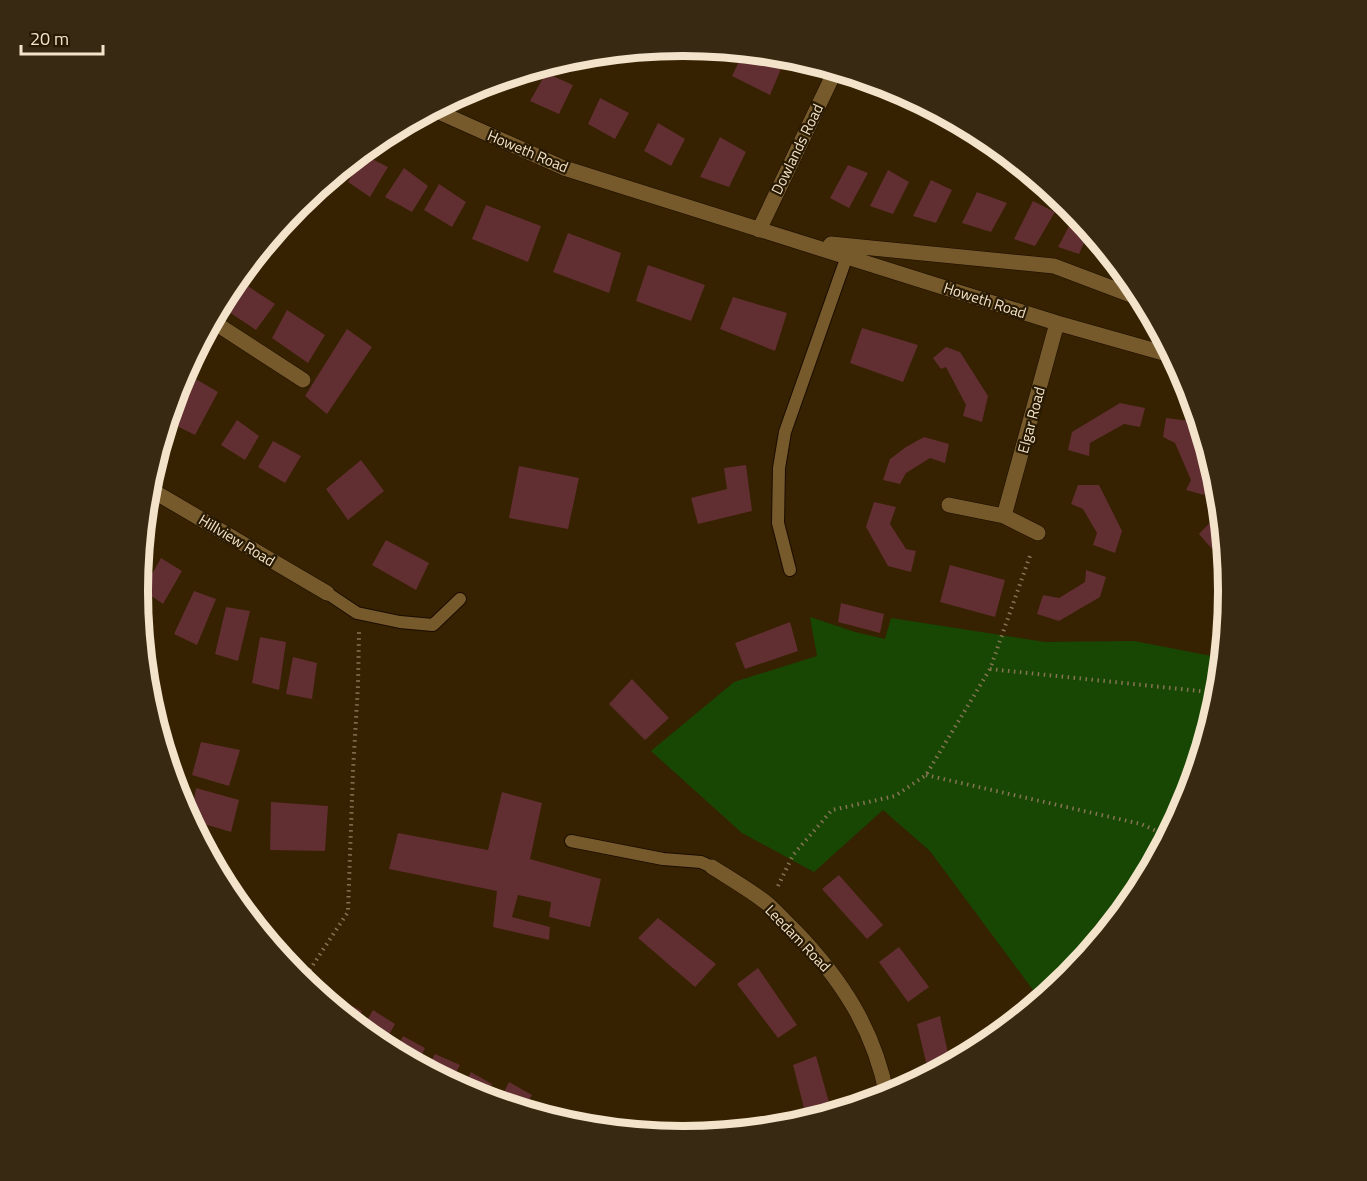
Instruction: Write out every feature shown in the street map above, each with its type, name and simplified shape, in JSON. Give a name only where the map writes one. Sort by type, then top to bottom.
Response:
[{"type":"street","name":"Dowlands Road","points":[[759,230],[832,77]]},
{"type":"street","name":"Howeth Road","points":[[442,114],[564,168],[1057,323],[1162,353]]},
{"type":"street","name":"Howeth Road","points":[[798,241],[1054,266],[1129,294]]},
{"type":"street","name":"Elgar Road","points":[[1004,516],[1057,323]]},
{"type":"street","points":[[219,325],[303,380]]},
{"type":"street","name":"Hillview Road","points":[[158,494],[327,593]]},
{"type":"street","points":[[949,505],[1004,516],[1038,533]]},
{"type":"street","name":"Leedam Road","points":[[712,867],[769,905],[823,960],[851,1000],[872,1040],[881,1065],[885,1086]]},
{"type":"lane","points":[[790,570],[778,523],[780,468],[785,432],[848,256]]},
{"type":"lane","points":[[327,593],[357,614],[433,625],[460,599]]},
{"type":"lane","points":[[571,841],[663,860],[700,862],[712,867]]},
{"type":"path","points":[[769,905],[793,855],[832,810],[895,796],[926,775],[990,669],[1038,533]]},
{"type":"path","points":[[308,972],[348,912],[358,685],[357,614]]},
{"type":"path","points":[[990,669],[1209,692]]},
{"type":"path","points":[[926,775],[1142,824],[1160,832]]},
{"type":"green space","points":[[810,617],[885,639],[891,618],[1045,642],[1134,641],[1214,657],[1208,695],[1190,762],[1178,795],[1147,858],[1108,916],[1086,943],[1036,993],[930,851],[883,810],[814,872],[742,833],[651,751],[734,682],[817,656]]},
{"type":"building","points":[[740,59],[783,65],[770,95],[732,76]]},
{"type":"building","points":[[545,74],[573,85],[559,114],[530,101]]},
{"type":"building","points":[[600,98],[629,113],[615,139],[588,124]]},
{"type":"building","points":[[658,123],[685,139],[671,166],[644,151]]},
{"type":"building","points":[[720,137],[746,152],[729,187],[700,177]]},
{"type":"building","points":[[370,158],[388,167],[370,197],[348,182],[357,167]]},
{"type":"building","points":[[848,165],[868,173],[849,208],[830,198]]},
{"type":"building","points":[[404,168],[428,186],[412,212],[385,197]]},
{"type":"building","points":[[888,170],[909,182],[893,214],[870,206]]},
{"type":"building","points":[[931,180],[952,190],[936,223],[913,216]]},
{"type":"building","points":[[439,184],[466,202],[452,227],[424,210]]},
{"type":"building","points":[[977,192],[1007,203],[991,232],[962,223]]},
{"type":"building","points":[[1033,201],[1055,212],[1035,246],[1014,239]]},
{"type":"building","points":[[486,205],[541,226],[528,262],[472,239]]},
{"type":"building","points":[[1071,222],[1086,238],[1079,254],[1058,247]]},
{"type":"building","points":[[568,233],[621,253],[609,293],[553,272]]},
{"type":"building","points":[[648,265],[705,285],[691,321],[636,301]]},
{"type":"building","points":[[245,284],[275,304],[256,330],[228,311]]},
{"type":"building","points":[[733,297],[787,313],[775,351],[720,329]]},
{"type":"building","points":[[287,310],[325,335],[308,363],[272,338]]},
{"type":"building","points":[[862,328],[918,345],[903,382],[850,363]]},
{"type":"building","points":[[347,329],[372,347],[327,414],[305,396]]},
{"type":"building","points":[[946,347],[960,352],[988,396],[982,422],[963,416],[966,405],[946,367],[941,369],[933,358]]},
{"type":"building","points":[[194,378],[218,392],[195,435],[175,425]]},
{"type":"building","points":[[1120,403],[1145,408],[1140,427],[1124,424],[1090,443],[1089,456],[1068,450],[1072,432]]},
{"type":"building","points":[[1166,418],[1190,421],[1208,486],[1204,495],[1186,490],[1191,480],[1175,443],[1163,437]]},
{"type":"building","points":[[237,420],[259,436],[245,460],[221,445]]},
{"type":"building","points":[[924,437],[949,444],[945,463],[930,458],[906,473],[900,484],[883,480],[890,459]]},
{"type":"building","points":[[273,441],[301,456],[285,483],[258,467]]},
{"type":"building","points":[[361,460],[384,491],[348,520],[326,489]]},
{"type":"building","points":[[746,465],[752,511],[698,524],[691,498],[727,489],[724,468]]},
{"type":"building","points":[[519,466],[579,478],[568,529],[509,518]]},
{"type":"building","points":[[1078,485],[1099,485],[1122,531],[1115,553],[1093,545],[1097,533],[1083,509],[1071,504]]},
{"type":"building","points":[[874,502],[896,507],[890,524],[906,549],[916,551],[911,572],[888,566],[866,527]]},
{"type":"building","points":[[1214,519],[1217,555],[1199,534]]},
{"type":"building","points":[[386,540],[429,563],[416,590],[372,565]]},
{"type":"building","points":[[161,558],[182,571],[163,604],[148,594],[149,580]]},
{"type":"building","points":[[950,565],[1005,580],[995,617],[940,602]]},
{"type":"building","points":[[1086,570],[1106,577],[1100,597],[1059,621],[1037,614],[1043,595],[1059,598],[1085,582]]},
{"type":"building","points":[[194,591],[216,599],[197,645],[174,634]]},
{"type":"building","points":[[841,603],[884,614],[880,633],[838,622]]},
{"type":"building","points":[[226,607],[250,611],[238,661],[215,654]]},
{"type":"building","points":[[790,622],[798,651],[745,669],[735,643]]},
{"type":"building","points":[[260,637],[286,642],[279,690],[252,683]]},
{"type":"building","points":[[293,657],[317,663],[312,699],[286,694]]},
{"type":"building","points":[[632,679],[669,718],[645,740],[609,704]]},
{"type":"building","points":[[201,742],[240,750],[229,786],[192,775]]},
{"type":"building","points":[[196,788],[239,800],[231,832],[202,823],[193,804]]},
{"type":"building","points":[[502,792],[542,803],[530,859],[601,879],[590,927],[549,917],[551,902],[518,895],[512,917],[550,927],[549,940],[493,927],[497,891],[389,869],[398,833],[488,850]]},
{"type":"building","points":[[271,802],[328,806],[325,851],[270,850]]},
{"type":"building","points":[[839,875],[883,925],[867,939],[822,889]]},
{"type":"building","points":[[658,918],[716,964],[695,987],[638,938]]},
{"type":"building","points":[[899,947],[929,987],[908,1002],[879,962]]},
{"type":"building","points":[[758,968],[797,1025],[778,1038],[737,984]]},
{"type":"building","points":[[339,999],[362,1011],[359,1016]]},
{"type":"building","points":[[373,1010],[395,1024],[388,1036],[367,1021]]},
{"type":"building","points":[[940,1016],[948,1055],[927,1066],[917,1024]]},
{"type":"building","points":[[403,1036],[425,1048],[421,1056],[399,1043]]},
{"type":"building","points":[[435,1054],[460,1065],[455,1074],[431,1062]]},
{"type":"building","points":[[816,1056],[830,1105],[805,1111],[793,1065]]},
{"type":"building","points":[[471,1072],[492,1084],[490,1089],[467,1079]]},
{"type":"building","points":[[509,1082],[532,1095],[528,1102],[503,1094]]}]
